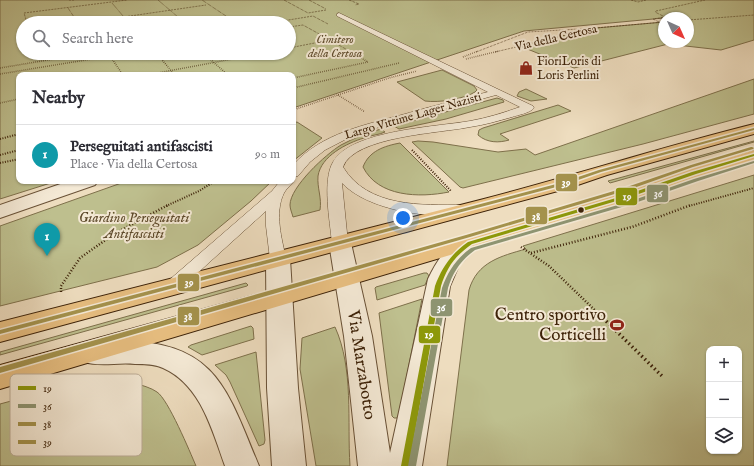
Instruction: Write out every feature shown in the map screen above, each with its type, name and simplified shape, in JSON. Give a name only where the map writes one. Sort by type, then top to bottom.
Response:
[{"type":"main road","points":[[0,332],[174,285],[279,278],[344,262],[470,209],[562,184],[600,171],[754,129]]},
{"type":"main road","points":[[10,374],[77,355],[279,278],[344,262],[470,243],[628,196],[694,173],[754,156]]},
{"type":"main road","points":[[0,377],[10,374]]},
{"type":"street","points":[[0,212],[79,184]]},
{"type":"street","points":[[405,466],[438,286],[443,270],[451,259],[459,249],[470,243]]},
{"type":"street","name":"Via Marzabotto","points":[[344,262],[358,336],[375,466]]},
{"type":"street","points":[[279,278],[280,336],[285,422],[290,466]]},
{"type":"street","points":[[77,355],[122,352],[146,353],[174,361],[194,373],[210,392],[242,466]]},
{"type":"lane","points":[[338,15],[529,108],[471,124],[373,141],[349,152],[339,162],[335,186],[344,262]]},
{"type":"lane","name":"Largo Vittime Lager Nazisti","points":[[296,169],[316,151],[335,138],[354,131],[497,92]]},
{"type":"lane","points":[[337,167],[340,175],[348,184],[362,193],[381,201],[415,209],[470,209]]},
{"type":"lane","points":[[279,278],[273,216],[274,203],[282,187]]},
{"type":"lane","points":[[174,285],[282,187]]},
{"type":"path","points":[[69,0],[74,0]]},
{"type":"path","points":[[25,16],[24,13],[127,0]]},
{"type":"path","points":[[158,0],[177,16]]},
{"type":"path","points":[[202,0],[226,16]]},
{"type":"path","points":[[284,0],[308,13],[327,9],[309,0]]},
{"type":"path","points":[[630,0],[638,2],[646,0]]},
{"type":"path","points":[[658,14],[655,12],[704,0]]},
{"type":"path","points":[[112,3],[123,16]]},
{"type":"path","points":[[131,16],[206,5]]},
{"type":"path","points":[[68,8],[73,16]]},
{"type":"path","points":[[694,20],[754,15]]},
{"type":"path","points":[[296,19],[313,16],[333,27]]},
{"type":"path","name":"Via della Certosa","points":[[596,28],[463,59],[528,32],[658,22]]},
{"type":"path","points":[[296,26],[303,24],[368,62],[296,77]]},
{"type":"path","points":[[296,47],[330,40]]},
{"type":"path","points":[[0,68],[48,60]]},
{"type":"path","points":[[0,74],[86,60]]},
{"type":"path","points":[[113,60],[121,72]]},
{"type":"path","points":[[162,60],[171,70]]},
{"type":"path","points":[[212,60],[225,72]]},
{"type":"path","points":[[161,72],[224,60]]},
{"type":"path","points":[[296,87],[399,64],[393,60]]},
{"type":"path","points":[[296,109],[389,78],[424,69]]},
{"type":"path","points":[[338,95],[371,116]]},
{"type":"path","points":[[0,103],[16,100]]},
{"type":"path","points":[[0,138],[16,135]]},
{"type":"path","points":[[408,146],[455,194]]},
{"type":"path","points":[[0,155],[16,151]]},
{"type":"path","points":[[0,163],[16,160]]},
{"type":"path","points":[[61,296],[61,286],[80,258],[114,234],[153,212],[199,191],[210,184]]},
{"type":"path","points":[[531,254],[632,228],[702,202],[754,188]]},
{"type":"path","points":[[516,244],[549,266],[663,377]]},
{"type":"green space","name":"Cimitero della Certosa","points":[[0,0],[754,0],[754,40],[721,50],[694,47],[694,12],[658,12],[658,19],[524,31],[296,107],[296,72],[16,72],[16,184],[48,184],[0,199]]},
{"type":"green space","name":"Cimitero della Certosa","points":[[658,23],[658,47],[574,68],[520,46],[596,28]]},
{"type":"green space","points":[[442,70],[474,86],[477,90],[470,94],[451,100],[425,101],[397,82]]},
{"type":"green space","points":[[754,79],[754,114],[643,144],[463,188],[460,187],[412,142],[433,142],[498,152],[526,149],[535,155]]},
{"type":"green space","points":[[526,89],[547,99],[531,101],[517,96],[519,92]]},
{"type":"green space","points":[[497,98],[503,100],[504,102],[446,119],[399,129],[394,126]]},
{"type":"green space","points":[[558,105],[571,111],[500,134],[509,140],[493,142],[485,140],[478,135],[479,130],[483,128]]},
{"type":"green space","points":[[296,122],[322,138],[296,159]]},
{"type":"green space","points":[[381,129],[385,132],[350,143],[336,151],[324,162],[318,176],[320,210],[293,217],[290,205],[296,189],[302,180],[318,163],[341,145]]},
{"type":"green space","points":[[754,141],[610,183],[608,181]]},
{"type":"green space","points":[[400,143],[449,192],[425,195],[400,193],[389,190],[370,177],[363,167],[369,157],[378,150]]},
{"type":"green space","name":"Centro sportivo Corticelli","points":[[754,175],[754,466],[447,466],[469,290],[473,280],[484,267],[508,254],[526,249],[523,246]]},
{"type":"green space","name":"Giardino Perseguitati Antifascisti","points":[[119,184],[269,184],[251,201],[198,245],[157,267],[0,306],[0,226]]},
{"type":"green space","points":[[427,273],[429,276],[425,285],[377,300],[376,287]]},
{"type":"green space","points":[[246,283],[248,285],[247,286],[0,355],[0,352]]},
{"type":"green space","points":[[422,299],[399,415],[397,418],[394,418],[392,416],[379,313]]},
{"type":"green space","points":[[251,326],[253,328],[254,339],[202,355],[188,347],[191,345]]},
{"type":"green space","points":[[335,327],[345,360],[347,378],[350,466],[316,466],[300,369],[302,338]]},
{"type":"green space","points":[[256,352],[265,440],[264,444],[259,446],[230,382],[226,375],[215,365]]},
{"type":"green space","points":[[142,385],[152,389],[162,397],[173,415],[196,466],[0,466],[0,404],[10,401],[10,456],[142,456]]},
{"type":"transit line","name":"39","points":[[0,332],[562,184],[600,171],[754,129]]},
{"type":"transit line","name":"38","points":[[0,370],[468,236],[626,189],[692,166],[752,148]]},
{"type":"transit line","name":"19","points":[[405,466],[438,286],[446,267],[454,256],[464,247],[470,243],[628,196],[694,173],[754,155]]},
{"type":"transit line","name":"36","points":[[412,466],[445,288],[449,276],[463,257],[473,249],[630,203],[754,162]]},
{"type":"place","name":"FioriLoris di Loris Perlini","points":[[526,68]]},
{"type":"place","name":"Perseguitati antifascisti","points":[[47,256]]},
{"type":"place","name":"Centro sportivo Corticelli","points":[[617,325]]}]
